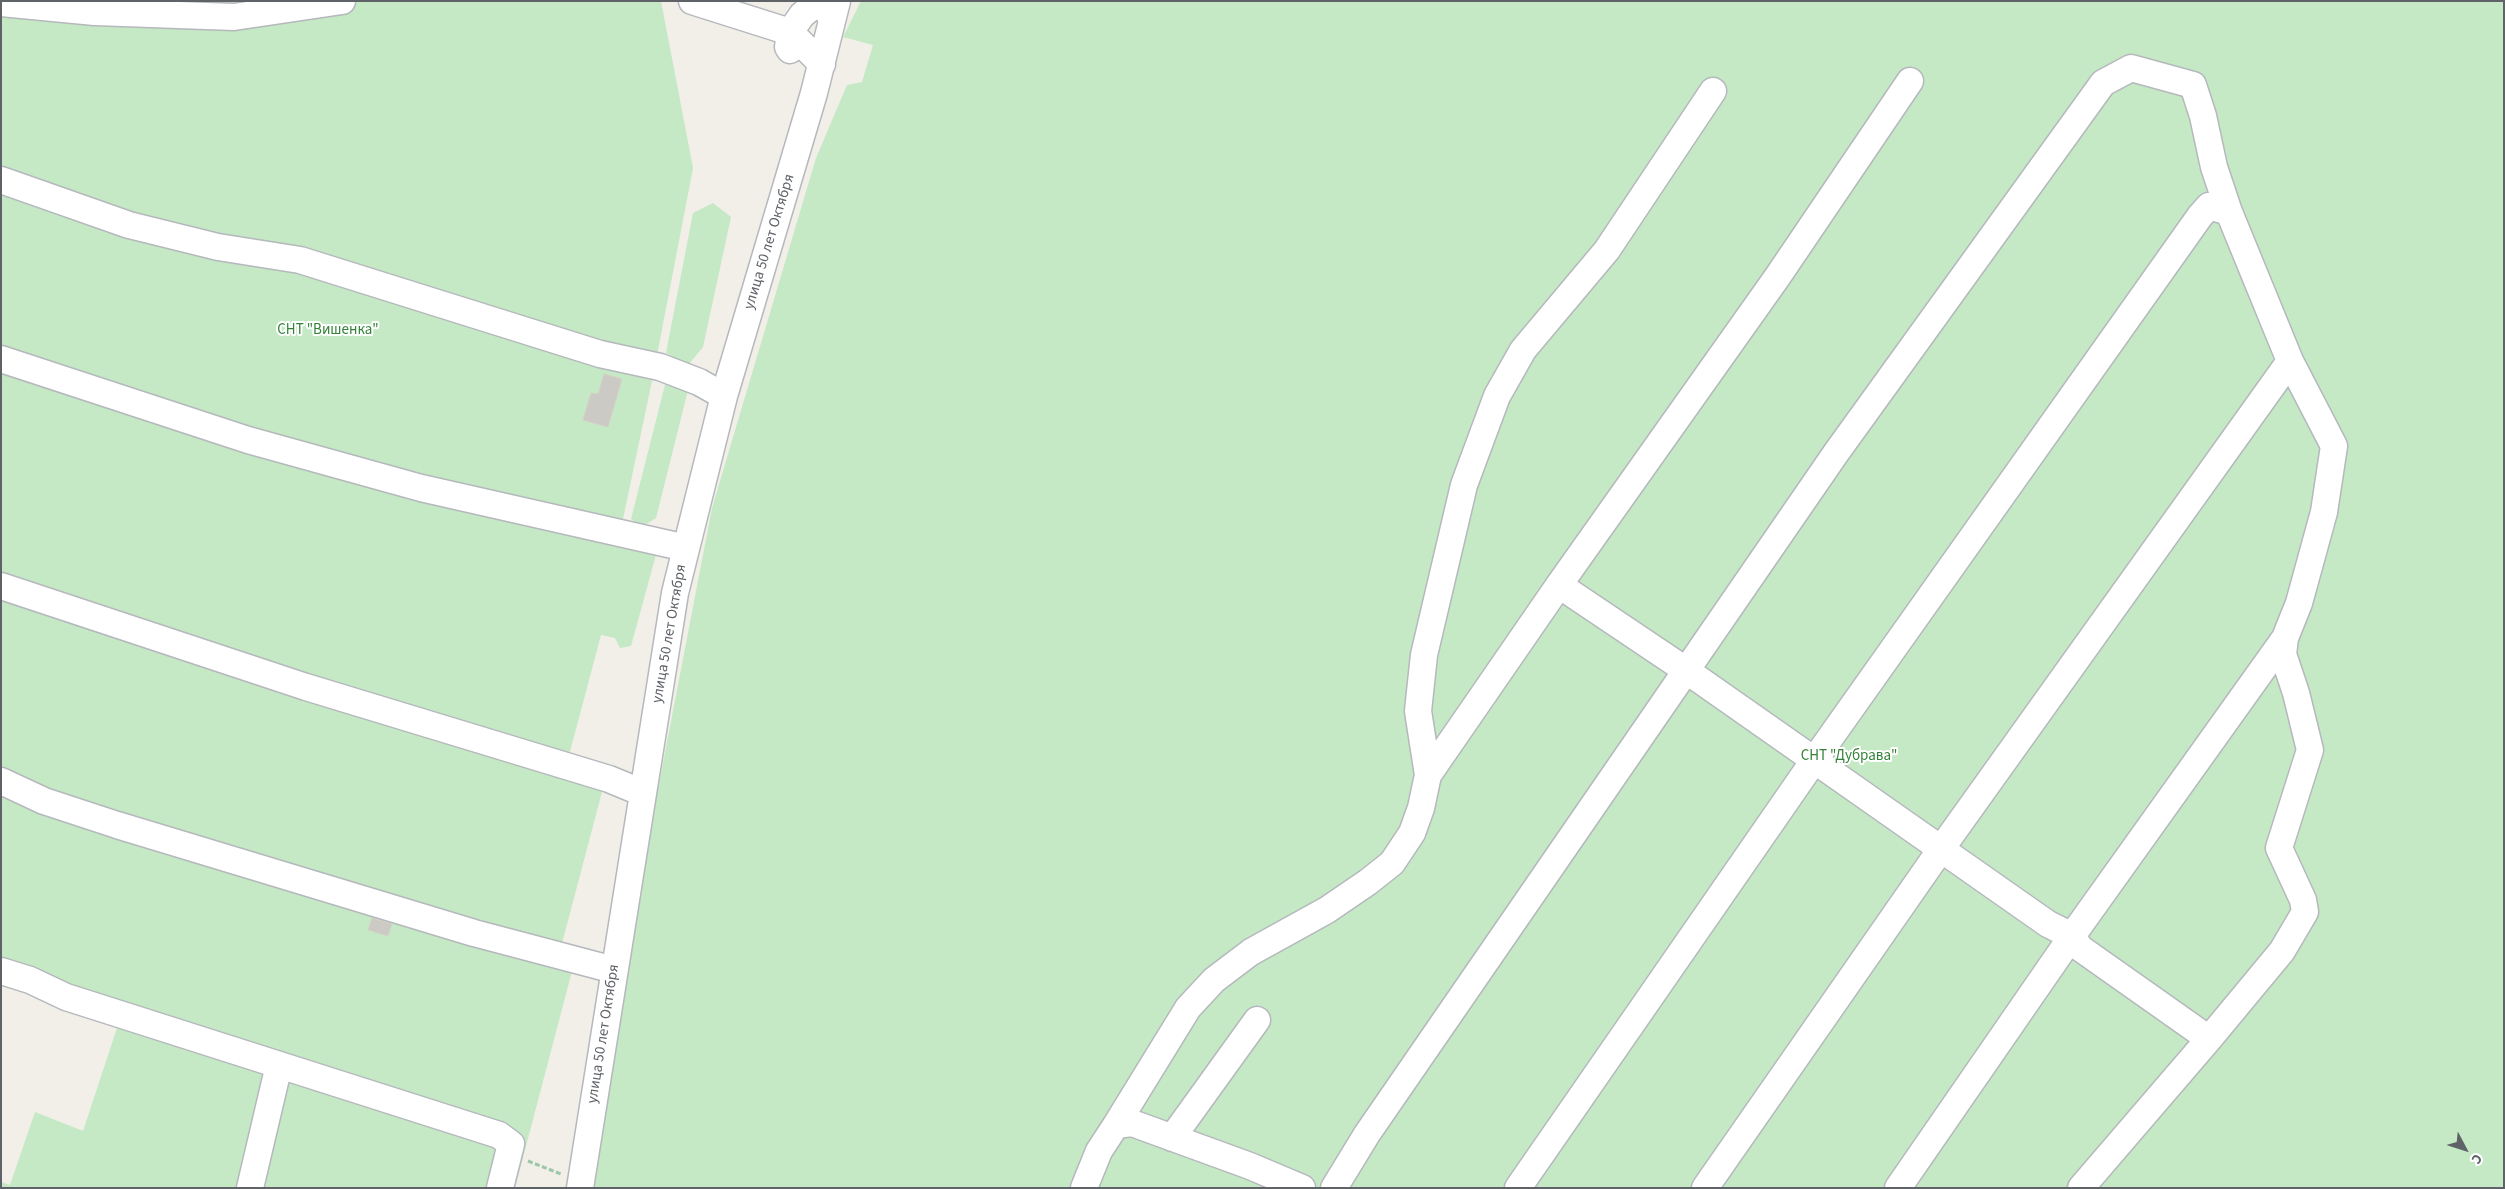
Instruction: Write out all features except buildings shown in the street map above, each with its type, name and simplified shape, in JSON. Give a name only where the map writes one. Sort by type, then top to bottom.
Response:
[{"type":"street","points":[[1,3],[115,13],[234,17],[342,1]]},
{"type":"street","points":[[692,1],[790,32],[822,64]]},
{"type":"street","points":[[814,92],[808,77],[788,47],[790,32],[802,15],[814,5],[835,11]]},
{"type":"street","name":"улица 50 лет Октября","points":[[580,1185],[675,593],[724,396],[814,92],[835,11]]},
{"type":"street","points":[[1334,1188],[1367,1134],[1836,453],[2103,83],[2132,68],[2193,85],[2203,116],[2214,167],[2229,212],[2290,361],[2334,446],[2324,512],[2299,602],[2285,638],[2283,654],[2296,693],[2310,750],[2279,848],[2303,900],[2305,912],[2282,951],[2210,1039],[2081,1188]]},
{"type":"street","points":[[1428,775],[1499,668],[1778,276],[1910,81]]},
{"type":"street","points":[[1084,1188],[1100,1151],[1188,1008],[1214,980],[1251,952],[1327,910],[1392,863],[1412,833],[1421,808],[1428,775],[1418,711],[1424,655],[1464,485],[1497,396],[1523,350],[1607,250],[1713,91]]},
{"type":"street","points":[[1,180],[129,225],[218,247],[300,260],[600,354],[660,367],[699,382],[724,396]]},
{"type":"street","points":[[1518,1188],[1814,762],[2200,216],[2209,206],[2229,212]]},
{"type":"street","points":[[1,359],[248,440],[421,488],[686,548]]},
{"type":"street","points":[[1704,1188],[1941,849],[2290,361]]},
{"type":"street","points":[[1,586],[297,684],[609,779],[643,793]]},
{"type":"street","points":[[1559,586],[1687,671],[1814,762],[2048,924],[2072,936],[2080,948],[2210,1039]]},
{"type":"street","points":[[1898,1188],[2072,936],[2285,638]]},
{"type":"street","points":[[1,781],[44,801],[118,825],[474,933],[614,970]]},
{"type":"street","points":[[1,970],[30,980],[66,998],[499,1136],[511,1144],[500,1188]]},
{"type":"street","points":[[1172,1138],[1257,1020]]},
{"type":"street","points":[[250,1188],[279,1065]]},
{"type":"street","points":[[1116,1125],[1132,1123],[1250,1166],[1302,1188]]},
{"type":"path","points":[[509,1153],[580,1185]]},
{"type":"green space","name":"СНТ \"Вишенка\"","points":[[1,1],[661,1],[693,168],[653,376],[619,538],[657,551],[631,646],[620,648],[615,638],[601,635],[568,759],[607,773],[561,947],[577,952],[515,1188],[1,1188],[1,1182],[10,1185],[35,1112],[83,1131],[119,1022],[1,977]]},
{"type":"green space","name":"СНТ \"Дубрава\"","points":[[861,1],[2504,1],[2504,1188],[592,1188],[652,820],[712,508],[816,158],[847,85],[862,82],[873,45],[843,37]]},
{"type":"green space","points":[[713,203],[731,217],[703,347],[688,365],[666,353],[693,213]]},
{"type":"green space","points":[[666,381],[688,390],[656,518],[642,527],[631,519]]}]
